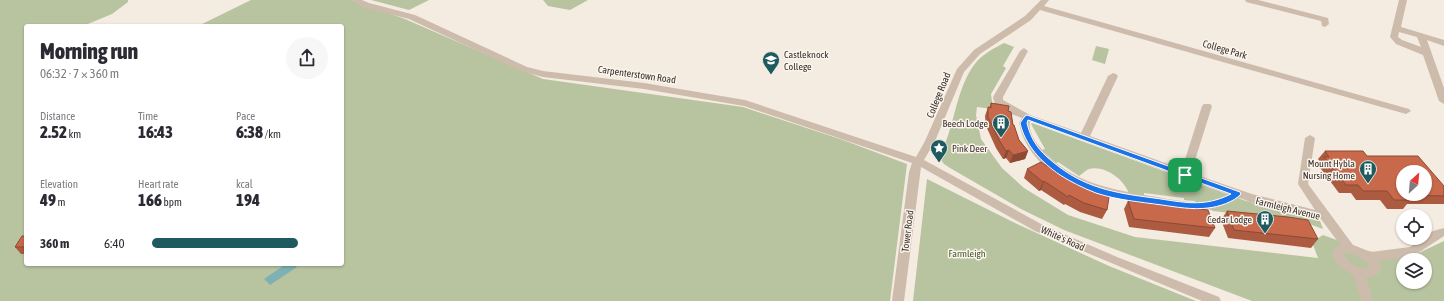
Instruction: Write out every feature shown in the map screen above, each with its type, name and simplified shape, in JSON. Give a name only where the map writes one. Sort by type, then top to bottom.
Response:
[{"type":"street","name":"Carpenterstown Road","points":[[356,0],[366,5],[412,17],[524,69],[543,74],[651,87],[744,103],[918,161]]},
{"type":"street","name":"College Road","points":[[918,161],[930,142],[960,71],[977,52],[1019,25],[1045,0]]},
{"type":"street","points":[[1249,0],[1325,20],[1325,24]]},
{"type":"street","points":[[1403,0],[1394,37],[1399,42],[1427,53]]},
{"type":"street","name":"College Park","points":[[1038,8],[1406,111]]},
{"type":"street","points":[[1396,28],[1444,43]]},
{"type":"street","points":[[1422,36],[1444,101]]},
{"type":"street","name":"Farmleigh Avenue","points":[[1024,51],[998,97],[1001,104],[1027,117],[1238,194],[1311,214],[1324,215],[1349,248]]},
{"type":"street","points":[[1084,138],[1113,76]]},
{"type":"street","points":[[1185,175],[1207,106]]},
{"type":"street","points":[[1027,117],[1024,127],[1034,148],[1062,173],[1082,185],[1098,191],[1119,196],[1182,205],[1206,206],[1219,203],[1238,194]]},
{"type":"street","points":[[1310,138],[1304,184],[1324,215]]},
{"type":"street","name":"Tower Road","points":[[898,301],[914,172],[918,161]]},
{"type":"street","name":"White's Road","points":[[918,161],[1039,228],[1113,260],[1215,301]]},
{"type":"street","points":[[1370,257],[1403,253],[1419,247],[1433,236],[1444,232]]},
{"type":"street","points":[[1349,248],[1370,257],[1376,267],[1374,271],[1370,274],[1359,273],[1350,269],[1339,260],[1339,251],[1349,248]]},
{"type":"street","points":[[1359,273],[1367,301]]},
{"type":"green space","points":[[0,0],[128,0],[128,2],[112,14],[88,24],[24,24],[24,266],[344,266],[344,24],[202,24],[251,0],[352,0],[405,19],[543,79],[743,107],[843,140],[907,164],[890,301],[0,301]]},
{"type":"green space","points":[[371,0],[429,0],[409,10]]},
{"type":"green space","points":[[543,0],[588,0],[570,10],[548,6]]},
{"type":"green space","points":[[1004,43],[1014,47],[1003,66],[1006,68],[991,94],[993,109],[977,107],[976,115],[981,139],[1002,168],[1024,188],[1068,215],[1135,237],[1318,258],[1312,242],[1323,235],[1367,251],[1396,255],[1396,289],[1432,289],[1432,253],[1418,253],[1444,241],[1444,301],[1252,301],[1064,230],[1021,209],[950,168],[944,164],[939,157],[949,134],[959,98],[968,75],[980,58]]},
{"type":"green space","points":[[1096,46],[1109,49],[1105,64],[1092,60]]},
{"type":"green space","points":[[1032,123],[1246,201],[1300,214],[1320,221],[1323,229],[1301,221],[1213,211],[1194,201],[1184,200],[1184,198],[1144,193],[1144,195],[1129,194],[1119,179],[1108,171],[1101,169],[1089,169],[1079,176],[1058,162],[1056,163],[1042,150],[1045,149],[1031,124]]},
{"type":"green space","name":"Farmleigh","points":[[927,179],[1017,224],[1109,266],[1196,301],[913,301]]},
{"type":"water","points":[[283,266],[297,267],[270,285],[264,279]]},
{"type":"building","points":[[991,103],[1009,106],[1008,111],[1011,112],[1013,125],[1019,140],[1028,151],[1013,155],[1009,150],[1006,151],[988,117],[988,107],[991,108]]},
{"type":"building","points":[[1325,151],[1363,151],[1367,156],[1418,156],[1426,165],[1396,165],[1396,200],[1394,200],[1387,191],[1363,191],[1358,185],[1346,185],[1324,157],[1329,157]]},
{"type":"building","points":[[1041,162],[1047,166],[1049,165],[1056,170],[1054,171],[1076,183],[1075,184],[1109,197],[1107,210],[1084,203],[1069,195],[1068,197],[1044,181],[1043,182],[1027,169]]},
{"type":"building","points":[[1432,172],[1444,186],[1444,196],[1432,196]]},
{"type":"building","points":[[1128,201],[1208,210],[1215,228],[1134,219]]},
{"type":"building","points":[[1227,211],[1308,220],[1318,239],[1234,230]]},
{"type":"building","points":[[22,236],[24,236],[24,247],[15,247]]},
{"type":"place","name":"Castleknock College","points":[[771,75]]},
{"type":"place","name":"Beech Lodge","points":[[1001,138]]},
{"type":"place","name":"Pink Deer","points":[[939,163]]},
{"type":"place","name":"Mount Hybla Nursing Home","points":[[1368,184]]},
{"type":"place","name":"Cedar Lodge","points":[[1265,234]]},
{"type":"route","points":[[1027,117],[1185,175],[1238,194],[1219,203],[1206,206],[1182,205],[1119,196],[1098,191],[1082,185],[1062,173],[1045,159],[1034,148],[1026,132],[1024,123],[1027,117]]}]
